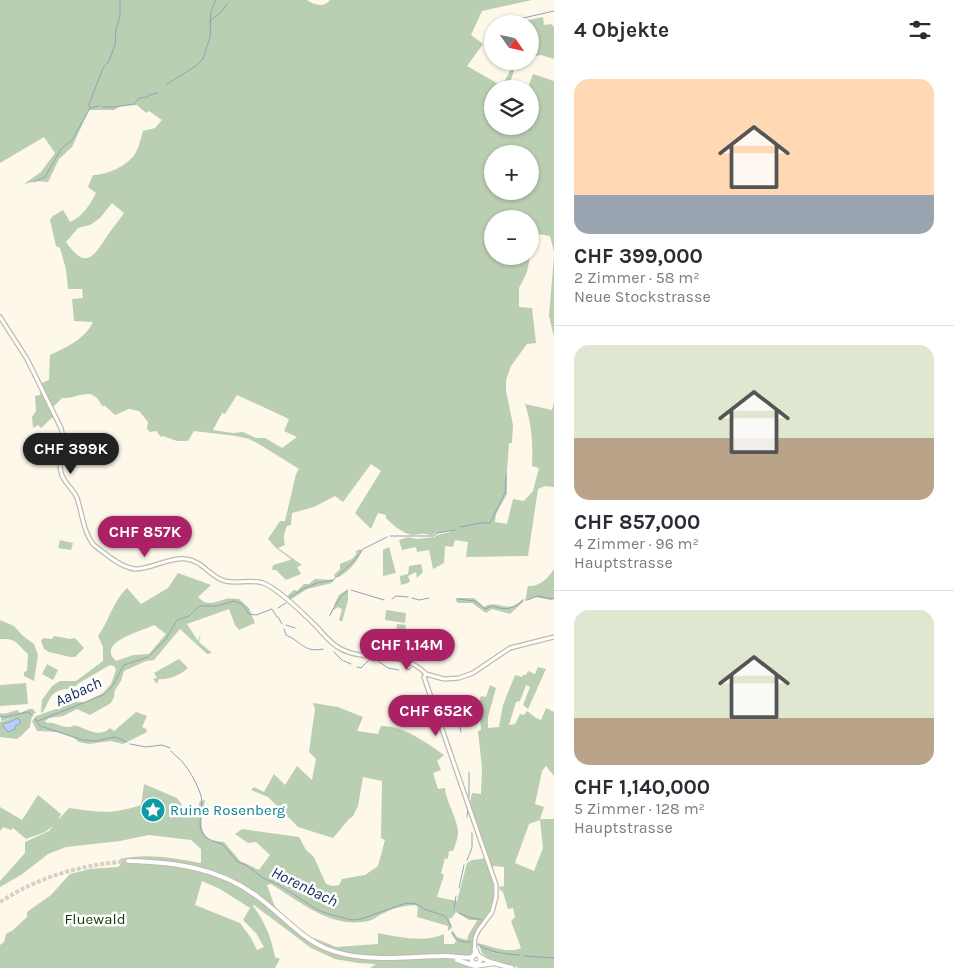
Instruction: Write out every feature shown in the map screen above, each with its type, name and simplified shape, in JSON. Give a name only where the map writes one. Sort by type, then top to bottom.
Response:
[{"type":"main road","points":[[128,861],[176,864],[218,874],[259,898],[310,940],[337,952],[371,958],[476,957],[512,968]]},
{"type":"main road","points":[[440,957],[461,960],[475,966],[492,962]]},
{"type":"main road","points":[[461,960],[476,957]]},
{"type":"main road","points":[[476,957],[479,962],[492,962]]},
{"type":"street","points":[[0,317],[27,359],[62,428],[61,474],[77,498],[88,536],[96,547],[115,561],[129,568],[140,568],[188,559],[198,563],[224,581],[249,581],[265,584],[276,591],[332,643],[341,649],[352,653],[402,659],[416,665],[426,674],[444,679],[459,678],[474,673],[510,648],[554,636]]},
{"type":"street","points":[[426,674],[424,677],[496,885],[496,897],[492,912],[477,933],[474,943],[476,957]]},
{"type":"green space","points":[[0,0],[307,0],[319,5],[328,3],[330,0],[532,0],[482,11],[471,35],[483,44],[467,66],[492,80],[484,80],[484,135],[539,135],[539,80],[531,80],[533,74],[554,81],[554,252],[550,236],[539,234],[539,210],[484,210],[484,265],[528,265],[519,288],[519,307],[532,308],[536,343],[527,344],[511,366],[506,380],[506,391],[513,425],[512,443],[509,443],[507,494],[496,514],[495,522],[507,524],[513,499],[524,501],[533,491],[539,468],[532,466],[532,435],[525,404],[552,410],[554,402],[554,487],[545,486],[538,489],[528,556],[466,557],[468,542],[455,540],[453,547],[445,546],[444,563],[433,569],[429,550],[417,552],[416,547],[402,550],[399,540],[408,537],[417,539],[435,537],[451,531],[433,535],[413,535],[395,526],[386,518],[386,515],[378,513],[371,529],[355,513],[381,471],[371,464],[343,502],[335,496],[314,507],[292,513],[291,525],[287,526],[285,533],[285,545],[278,548],[302,565],[297,567],[301,574],[286,580],[276,570],[272,570],[273,565],[291,559],[276,548],[268,539],[280,521],[285,521],[296,474],[299,469],[259,444],[236,436],[194,431],[188,441],[177,441],[161,437],[156,431],[150,432],[147,429],[148,422],[139,411],[129,409],[115,415],[104,405],[103,407],[97,398],[91,394],[62,398],[51,409],[54,416],[41,428],[38,425],[33,428],[32,417],[36,411],[35,396],[40,395],[42,383],[49,380],[50,355],[69,346],[80,338],[93,322],[74,321],[72,299],[83,298],[82,289],[68,289],[66,269],[60,248],[56,246],[50,220],[63,210],[70,222],[79,217],[89,206],[96,193],[88,187],[93,175],[110,172],[122,166],[135,154],[143,131],[155,128],[162,120],[149,111],[146,113],[137,105],[120,106],[114,110],[89,110],[72,147],[59,159],[48,182],[37,181],[24,184],[41,172],[55,153],[44,137],[0,163]],"holes":[[[112,203],[124,213],[95,253],[87,258],[77,255],[66,242],[78,228],[90,225],[100,218]],[[237,395],[289,419],[284,431],[297,437],[282,448],[265,438],[256,438],[243,432],[233,433],[213,430],[222,413],[225,414]]]},
{"type":"green space","points":[[543,17],[544,25],[551,24],[554,27],[554,59],[539,55],[539,18]]},
{"type":"green space","points":[[510,70],[514,71],[511,80],[505,80]]},
{"type":"green space","points":[[554,256],[554,337],[549,316]]},
{"type":"green space","points":[[60,540],[73,543],[71,550],[58,548]]},
{"type":"green space","points":[[389,547],[396,573],[383,576],[383,550]]},
{"type":"green space","points":[[360,549],[362,551],[352,566],[339,577],[335,577],[334,575],[340,569],[340,564],[352,559],[357,553],[355,552]]},
{"type":"green space","points":[[421,564],[423,572],[417,578],[416,572],[408,576],[410,581],[401,585],[400,576],[408,574],[409,566]]},
{"type":"green space","points":[[554,569],[554,599],[535,597],[525,601],[528,586],[540,583]]},
{"type":"green space","points":[[178,573],[211,585],[198,597],[201,600],[212,603],[228,599],[239,599],[249,608],[255,623],[239,630],[229,609],[187,624],[198,641],[201,632],[199,642],[212,653],[207,654],[180,629],[154,660],[146,661],[124,671],[111,703],[90,715],[77,709],[63,716],[49,718],[45,721],[67,727],[77,726],[98,733],[110,728],[114,731],[136,712],[147,716],[142,727],[147,732],[123,744],[111,741],[89,744],[79,742],[74,738],[57,732],[37,731],[32,721],[36,716],[76,702],[85,702],[103,693],[111,684],[116,670],[114,666],[110,665],[74,687],[56,692],[41,712],[42,700],[52,686],[60,681],[76,681],[103,661],[103,647],[98,636],[122,593],[127,588],[141,604],[168,588]],"holes":[[[154,625],[166,634],[149,654],[133,655],[116,661],[111,654],[112,648],[123,638]]]},
{"type":"green space","points":[[315,579],[334,580],[332,583],[307,589],[290,600],[286,597],[294,590],[297,591],[304,584],[309,584]]},
{"type":"green space","points":[[348,589],[348,600],[342,622],[339,620],[342,609],[338,607],[329,616],[339,595]]},
{"type":"green space","points":[[456,598],[474,598],[484,607],[494,604],[509,607],[517,604],[524,598],[523,602],[510,614],[492,609],[486,613],[472,603],[458,603]]},
{"type":"green space","points":[[386,610],[406,613],[405,623],[385,620]]},
{"type":"green space","points":[[0,620],[14,626],[34,644],[38,655],[34,681],[24,676],[24,672],[27,671],[28,654],[13,640],[0,639]]},
{"type":"green space","points":[[397,624],[406,625],[403,643],[402,640],[395,639]]},
{"type":"green space","points":[[54,636],[75,638],[84,648],[75,657],[49,652],[44,649],[41,641],[43,638],[52,639]]},
{"type":"green space","points":[[179,659],[188,668],[182,673],[167,679],[159,679],[157,684],[153,679],[157,678],[154,673]]},
{"type":"green space","points":[[47,664],[58,670],[53,680],[42,674]]},
{"type":"green space","name":"Fluewald","points":[[538,667],[546,669],[528,709],[523,705],[530,687],[526,685],[520,701],[516,702],[509,725],[515,724],[520,714],[524,715],[527,711],[541,720],[546,708],[554,712],[554,776],[546,766],[542,771],[535,804],[544,807],[540,819],[554,819],[554,968],[519,968],[488,958],[482,953],[478,943],[505,950],[521,948],[511,921],[515,917],[513,908],[508,909],[503,892],[499,887],[504,886],[504,867],[493,866],[494,892],[492,904],[487,917],[475,934],[471,957],[377,956],[452,959],[474,968],[370,968],[376,964],[335,959],[311,948],[254,905],[267,930],[275,957],[280,959],[275,968],[0,968],[0,945],[4,942],[6,934],[27,917],[27,912],[51,895],[70,874],[90,869],[118,867],[121,864],[120,859],[140,856],[201,862],[201,849],[191,840],[149,835],[120,841],[66,847],[48,854],[21,875],[0,887],[0,881],[25,853],[25,842],[49,831],[53,826],[45,832],[26,839],[13,828],[11,830],[3,827],[0,831],[0,807],[22,820],[38,795],[61,814],[58,820],[69,808],[105,812],[141,805],[144,784],[177,798],[187,812],[198,807],[200,801],[205,800],[202,815],[204,833],[208,838],[224,842],[240,861],[259,870],[270,855],[256,842],[248,843],[235,834],[242,829],[299,837],[306,850],[314,857],[326,884],[333,886],[339,885],[342,879],[365,875],[378,866],[385,840],[381,838],[382,781],[363,777],[358,806],[353,816],[333,838],[298,827],[268,797],[251,790],[254,787],[264,792],[274,774],[285,785],[297,766],[312,780],[316,759],[309,752],[315,709],[313,703],[338,707],[363,717],[357,731],[378,734],[381,726],[398,728],[430,745],[444,755],[437,761],[441,770],[433,773],[438,789],[445,788],[457,823],[458,835],[453,851],[449,851],[448,859],[445,858],[441,873],[444,875],[437,897],[457,901],[467,863],[472,860],[488,858],[470,802],[472,793],[481,794],[482,768],[478,731],[481,730],[479,702],[481,696],[486,697],[490,685],[496,688],[488,717],[488,728],[499,727],[503,705],[515,675],[522,677],[528,671],[535,674]],"holes":[[[540,820],[543,848],[534,871],[515,863],[529,824]],[[202,881],[220,889],[250,908],[243,920],[256,933],[264,947],[257,950],[240,923],[195,905]],[[271,884],[305,906],[329,918],[341,921],[368,921],[394,909],[415,905],[418,907],[417,917],[448,926],[448,931],[452,928],[449,918],[452,918],[456,912],[469,920],[477,920],[467,940],[457,937],[453,931],[451,932],[456,941],[454,944],[444,944],[444,934],[420,939],[378,933],[378,944],[336,947],[314,938],[312,939],[287,919],[275,907],[267,885]]]},
{"type":"green space","points":[[26,683],[28,704],[0,706],[0,685]]},
{"type":"green space","points":[[33,709],[36,713],[32,715],[30,727],[21,736],[17,739],[0,737],[0,722],[14,718],[1,721],[0,713],[18,710],[20,713]]},
{"type":"water","points":[[18,718],[21,723],[15,726],[15,729],[8,732],[3,726],[4,723]]},
{"type":"waterway","points":[[90,108],[89,104],[103,68],[109,61],[115,45],[120,15],[120,0]]},
{"type":"waterway","points":[[167,84],[196,66],[203,59],[210,37],[211,11],[216,0]]},
{"type":"waterway","points":[[209,22],[228,3]]},
{"type":"waterway","points":[[536,15],[554,11]]},
{"type":"waterway","points":[[102,107],[134,104],[139,98],[158,93]]},
{"type":"waterway","points":[[34,182],[45,177],[61,149],[72,140],[90,108],[99,106]]},
{"type":"waterway","points":[[460,527],[490,523],[505,493],[506,475]]},
{"type":"waterway","points":[[390,536],[434,536],[437,533],[455,530]]},
{"type":"waterway","points":[[289,598],[317,583],[333,580],[355,560],[363,549],[387,537]]},
{"type":"waterway","points":[[351,590],[384,600]]},
{"type":"waterway","points":[[330,615],[347,591]]},
{"type":"waterway","points":[[392,599],[396,596],[408,597]]},
{"type":"waterway","points":[[527,600],[538,596],[554,598]]},
{"type":"waterway","points":[[412,598],[419,600],[429,598]]},
{"type":"waterway","points":[[458,599],[475,601],[485,609],[492,606],[509,608],[523,601]]},
{"type":"waterway","name":"Aabach","points":[[149,656],[166,639],[177,620],[189,616],[199,606],[217,606],[234,601],[242,604],[249,614],[256,615],[272,609],[277,617]]},
{"type":"waterway","points":[[278,608],[286,603]]},
{"type":"waterway","name":"Aabach","points":[[278,617],[282,624]]},
{"type":"waterway","points":[[286,625],[295,628]]},
{"type":"waterway","points":[[284,629],[286,635],[303,646],[317,650],[323,649]]},
{"type":"waterway","points":[[334,652],[343,661]]},
{"type":"waterway","name":"Aabach","points":[[35,719],[38,721],[103,695],[113,685],[124,665],[148,657]]},
{"type":"waterway","points":[[357,667],[361,668],[371,658]]},
{"type":"waterway","points":[[344,661],[351,664]]},
{"type":"waterway","points":[[378,661],[388,668],[399,670]]},
{"type":"waterway","points":[[457,709],[461,732]]},
{"type":"waterway","name":"Aabach","points":[[0,716],[5,717],[28,712],[33,716]]},
{"type":"waterway","name":"Horenbach","points":[[36,720],[40,726],[83,740],[95,741],[115,737],[127,742]]},
{"type":"waterway","name":"Horenbach","points":[[130,744],[146,747],[162,745],[170,748]]},
{"type":"waterway","name":"Horenbach","points":[[171,751],[185,765],[198,788],[202,802],[201,830],[209,840]]},
{"type":"waterway","points":[[469,772],[469,798]]},
{"type":"waterway","points":[[467,817],[468,809]]},
{"type":"waterway","points":[[467,860],[472,848],[472,833]]},
{"type":"waterway","name":"Horenbach","points":[[212,841],[222,844],[238,862],[246,865],[263,878],[279,885],[318,910],[328,914],[352,920],[361,919],[406,903],[417,904],[424,909],[445,916],[451,926]]},
{"type":"waterway","points":[[459,888],[464,865]]},
{"type":"waterway","points":[[454,909],[456,896]]},
{"type":"waterway","points":[[459,913],[482,920]]},
{"type":"waterway","name":"Horenbach","points":[[452,933],[460,941],[471,942]]},
{"type":"waterway","name":"Horenbach","points":[[477,944],[491,951],[519,955]]},
{"type":"waterway","name":"Horenbach","points":[[524,956],[554,958]]},
{"type":"tunnel","points":[[0,902],[30,885],[61,873],[94,865],[128,861]]},
{"type":"place","name":"Ruine Rosenberg","points":[[153,810]]}]
